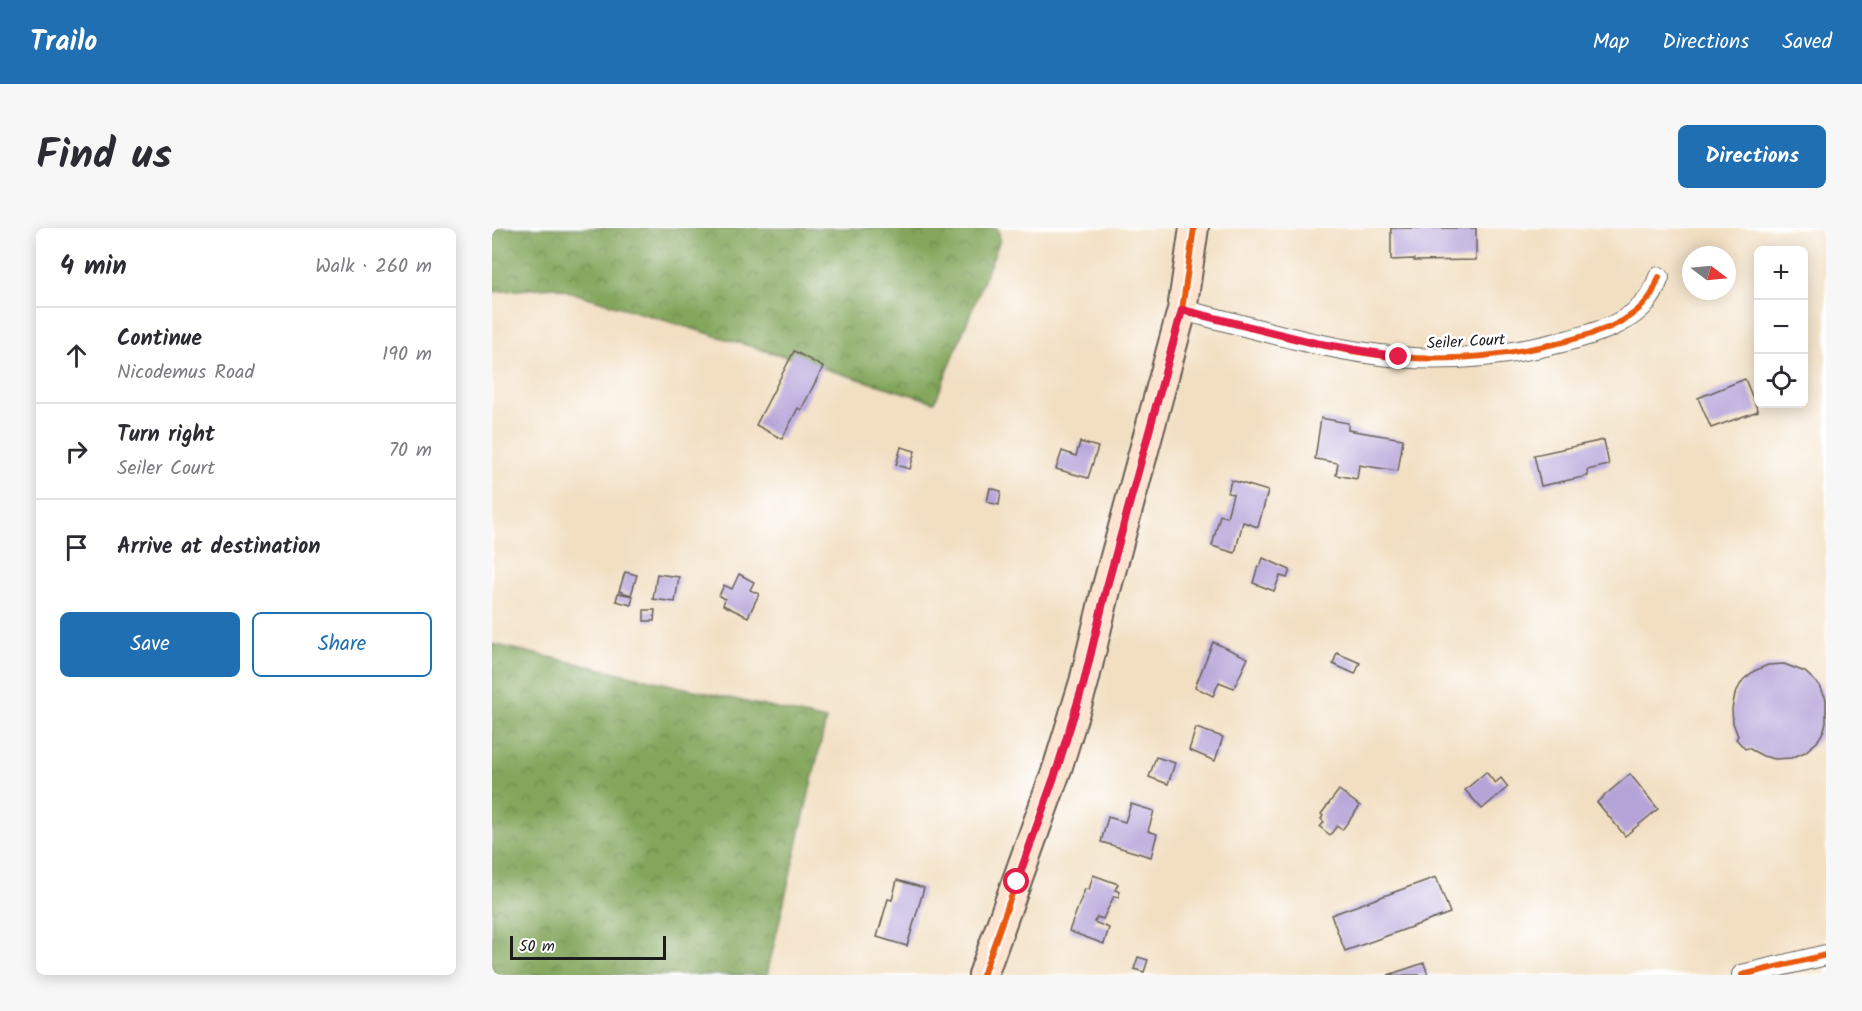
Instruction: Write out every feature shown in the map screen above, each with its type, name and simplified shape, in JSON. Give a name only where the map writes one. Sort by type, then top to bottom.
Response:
[{"type":"street","points":[[983,975],[1058,766],[1084,682],[1106,590],[1182,310],[1192,256],[1194,228]]},
{"type":"street","name":"Seiler Court","points":[[1182,310],[1359,352],[1446,359],[1487,357],[1535,349],[1608,329],[1635,312],[1650,297],[1659,277]]},
{"type":"street","points":[[1742,975],[1826,955]]},
{"type":"green space","points":[[492,228],[998,228],[1000,240],[935,402],[554,287],[492,292]]},
{"type":"green space","points":[[492,644],[826,720],[767,975],[492,975]]},
{"type":"building","points":[[1391,228],[1476,228],[1476,260],[1391,260]]},
{"type":"building","points":[[794,351],[823,367],[801,410],[798,408],[782,439],[756,425]]},
{"type":"building","points":[[1745,379],[1754,401],[1754,408],[1758,411],[1711,428],[1698,398]]},
{"type":"building","points":[[1321,418],[1348,423],[1348,430],[1403,439],[1398,471],[1359,465],[1357,479],[1336,475],[1338,463],[1315,459]]},
{"type":"building","points":[[1604,440],[1609,465],[1587,470],[1588,476],[1541,486],[1534,455]]},
{"type":"building","points":[[1080,442],[1098,447],[1088,478],[1056,469],[1062,451],[1076,456]]},
{"type":"building","points":[[901,447],[915,451],[910,469],[896,465]]},
{"type":"building","points":[[1231,480],[1268,491],[1258,527],[1243,522],[1235,553],[1212,546],[1220,515],[1227,517],[1233,494],[1228,493]]},
{"type":"building","points":[[990,488],[1001,491],[999,505],[987,502]]},
{"type":"building","points":[[1263,558],[1290,570],[1287,578],[1280,576],[1274,591],[1253,583]]},
{"type":"building","points":[[625,572],[637,575],[631,595],[619,591]]},
{"type":"building","points":[[657,574],[679,577],[675,602],[653,599]]},
{"type":"building","points":[[739,574],[754,582],[750,590],[759,594],[748,617],[723,605],[725,599],[719,596],[724,585],[732,589]]},
{"type":"building","points":[[618,593],[633,596],[631,605],[616,601]]},
{"type":"building","points":[[644,610],[655,610],[654,621],[644,621]]},
{"type":"building","points":[[1213,642],[1248,658],[1234,688],[1219,682],[1213,696],[1195,687]]},
{"type":"building","points":[[1337,653],[1360,663],[1355,674],[1333,664]]},
{"type":"building","points":[[1784,664],[1805,672],[1820,686],[1826,699],[1826,722],[1817,742],[1805,752],[1791,758],[1775,759],[1748,748],[1745,749],[1736,739],[1738,736],[1733,723],[1732,709],[1735,694],[1743,680],[1754,671],[1768,665]]},
{"type":"building","points":[[1196,728],[1223,737],[1215,761],[1189,750]]},
{"type":"building","points":[[1156,757],[1175,763],[1168,784],[1149,777]]},
{"type":"building","points":[[1486,772],[1495,783],[1501,778],[1508,787],[1482,809],[1465,790]]},
{"type":"building","points":[[1630,774],[1658,809],[1625,836],[1597,802]]},
{"type":"building","points":[[1339,790],[1360,806],[1342,830],[1337,826],[1330,835],[1320,827],[1324,822],[1321,814]]},
{"type":"building","points":[[1131,804],[1154,811],[1148,831],[1157,834],[1151,857],[1101,842],[1108,817],[1125,822]]},
{"type":"building","points":[[1093,875],[1118,884],[1115,890],[1120,892],[1118,897],[1114,896],[1103,919],[1097,917],[1094,922],[1109,928],[1104,944],[1069,931],[1085,889],[1089,890]]},
{"type":"building","points":[[1436,877],[1450,913],[1345,951],[1331,915]]},
{"type":"building","points":[[897,880],[924,888],[907,946],[877,937],[888,899],[892,900]]},
{"type":"building","points":[[1138,957],[1148,960],[1144,972],[1134,969]]},
{"type":"building","points":[[1424,963],[1428,975],[1388,975]]},
{"type":"cycle path","points":[[983,975],[1058,766],[1084,682],[1106,590],[1182,310],[1194,228]]},
{"type":"cycle path","points":[[1182,310],[1344,350],[1399,357],[1462,358],[1504,354],[1545,346],[1589,335],[1612,326],[1641,307],[1649,298],[1659,277]]},
{"type":"cycle path","points":[[1742,975],[1826,955]]},
{"type":"route","points":[[1017,882],[1058,766],[1084,682],[1106,590],[1182,310],[1315,343],[1399,357]]}]
